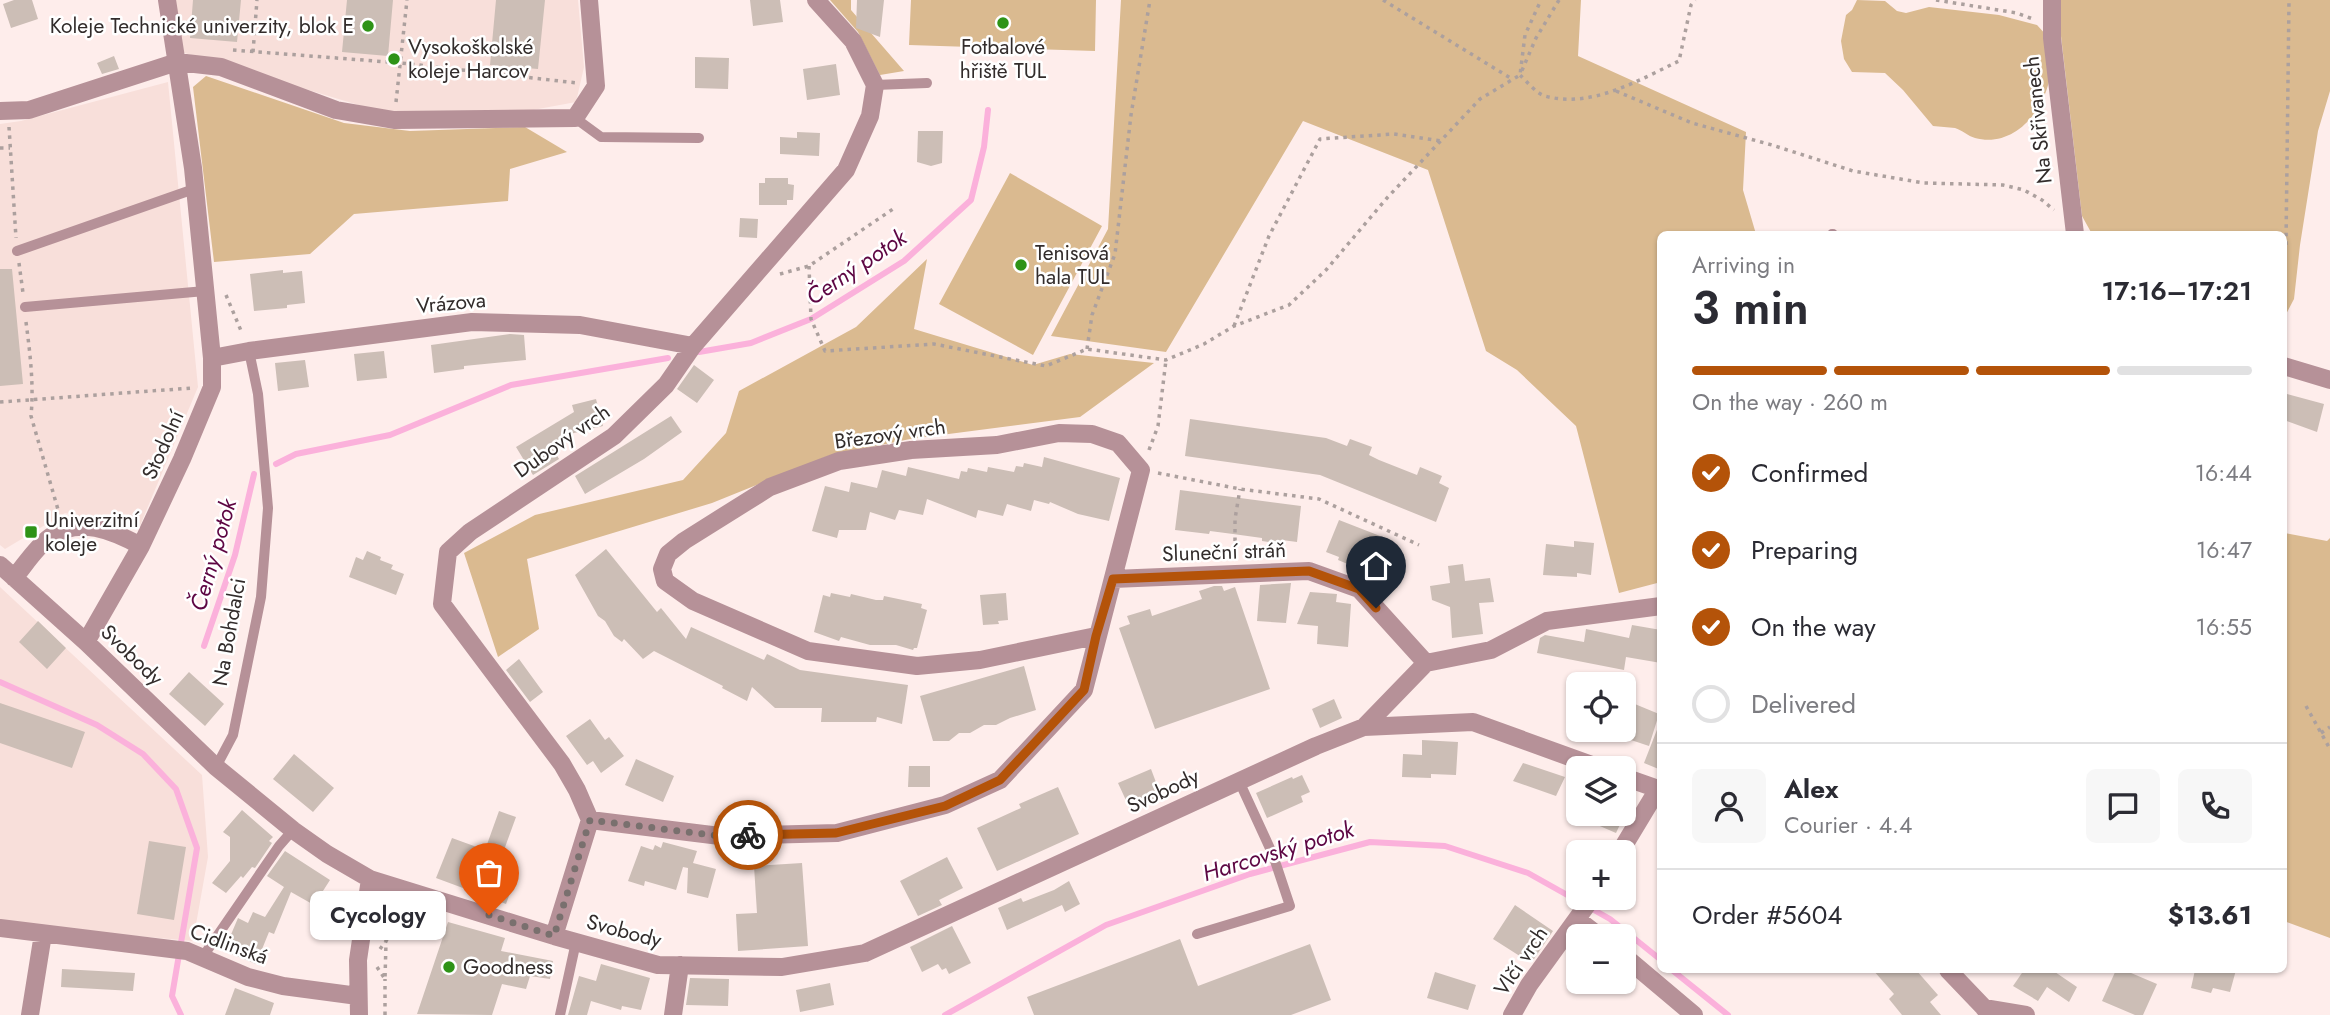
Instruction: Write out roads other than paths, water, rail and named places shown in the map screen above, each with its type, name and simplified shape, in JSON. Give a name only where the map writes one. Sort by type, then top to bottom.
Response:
[{"type":"street","points":[[167,0],[193,168],[212,358]]},
{"type":"street","points":[[0,111],[29,110],[177,62],[222,67],[336,110],[394,120],[575,118],[596,86],[589,0]]},
{"type":"street","points":[[816,0],[853,41],[875,85]]},
{"type":"street","name":"Na Skřivanech","points":[[2052,0],[2052,38],[2074,231]]},
{"type":"street","name":"Dubový vrch","points":[[590,820],[562,764],[442,604],[447,552],[470,532],[614,436],[666,385],[694,346],[846,170],[870,117],[875,85]]},
{"type":"street","name":"Vrázova","points":[[212,358],[472,321],[580,325],[694,346]]},
{"type":"street","name":"Stodolní","points":[[86,642],[141,546],[182,459],[212,387],[212,358]]},
{"type":"street","points":[[2287,367],[2330,380]]},
{"type":"street","name":"Březový vrch","points":[[1096,636],[980,660],[916,666],[808,651],[693,601],[665,580],[662,569],[668,554],[684,541],[769,487],[839,461],[911,450],[997,445],[1059,433],[1091,434],[1118,443],[1141,470],[1113,579]]},
{"type":"street","points":[[14,578],[48,538],[65,528],[86,526],[116,533],[141,546]]},
{"type":"street","name":"Svobody","points":[[0,565],[86,642],[216,767],[327,854],[370,879],[658,965],[782,967],[865,953],[1076,864],[1316,746],[1364,727],[1473,722],[1567,756]]},
{"type":"street","name":"Sluneční stráň","points":[[1113,579],[1309,571],[1359,589],[1426,663]]},
{"type":"street","points":[[554,936],[590,820],[720,836],[836,833],[945,806],[1000,780],[1084,690],[1113,579]]},
{"type":"street","points":[[1364,727],[1426,663],[1491,650],[1547,621],[1657,607]]},
{"type":"street","points":[[1636,781],[1657,789]]},
{"type":"street","points":[[1628,840],[1657,793]]},
{"type":"street","points":[[359,1015],[358,996],[366,961],[370,879]]},
{"type":"street","name":"Vlčí vrch","points":[[1512,1015],[1529,985],[1583,910]]},
{"type":"street","points":[[1579,916],[1587,924]]},
{"type":"street","name":"Cidlinská","points":[[0,928],[186,952],[248,977],[283,986],[358,996]]},
{"type":"street","points":[[30,1015],[43,934]]},
{"type":"street","points":[[673,1015],[680,965]]},
{"type":"street","points":[[1636,966],[1694,1015]]},
{"type":"street","points":[[1951,973],[1987,1011],[2026,1015]]},
{"type":"lane","points":[[875,85],[927,83]]},
{"type":"lane","points":[[575,118],[601,137],[699,138]]},
{"type":"lane","points":[[17,251],[194,189]]},
{"type":"lane","points":[[25,307],[205,291]]},
{"type":"lane","name":"Na Bohdalci","points":[[216,767],[233,735],[261,597],[268,508],[258,394],[249,351]]},
{"type":"lane","points":[[1240,802],[1241,785]]},
{"type":"lane","points":[[1197,934],[1290,906],[1273,855],[1241,785]]},
{"type":"lane","points":[[186,952],[293,830]]},
{"type":"lane","points":[[560,1015],[576,942]]},
{"type":"waterway","name":"Černý potok","points":[[699,352],[751,343],[811,319],[904,261],[971,200],[984,147],[988,110]]},
{"type":"waterway","name":"Černý potok","points":[[276,464],[296,454],[390,435],[511,385],[668,358]]},
{"type":"waterway","name":"Černý potok","points":[[204,646],[235,555],[254,474]]},
{"type":"waterway","name":"Harcovský potok","points":[[0,682],[97,725],[143,754],[176,789],[197,848],[172,996],[181,1015]]},
{"type":"waterway","name":"Harcovský potok","points":[[945,1015],[1106,925],[1250,874],[1370,842],[1445,846],[1528,873],[1610,919],[1657,957]]},
{"type":"waterway","name":"Harcovský potok","points":[[1676,973],[1728,1015]]},
{"type":"place","name":"Fotbalové hřiště TUL","points":[[1003,23]]},
{"type":"place","name":"Koleje Technické univerzity, blok E","points":[[368,26]]},
{"type":"place","name":"Vysokoškolské koleje Harcov","points":[[394,59]]},
{"type":"place","name":"Tenisová hala TUL","points":[[1021,265]]},
{"type":"place","name":"Univerzitní koleje","points":[[31,532]]},
{"type":"place","name":"Cycology","points":[[489,915]]},
{"type":"place","name":"Goodness","points":[[449,967]]}]
